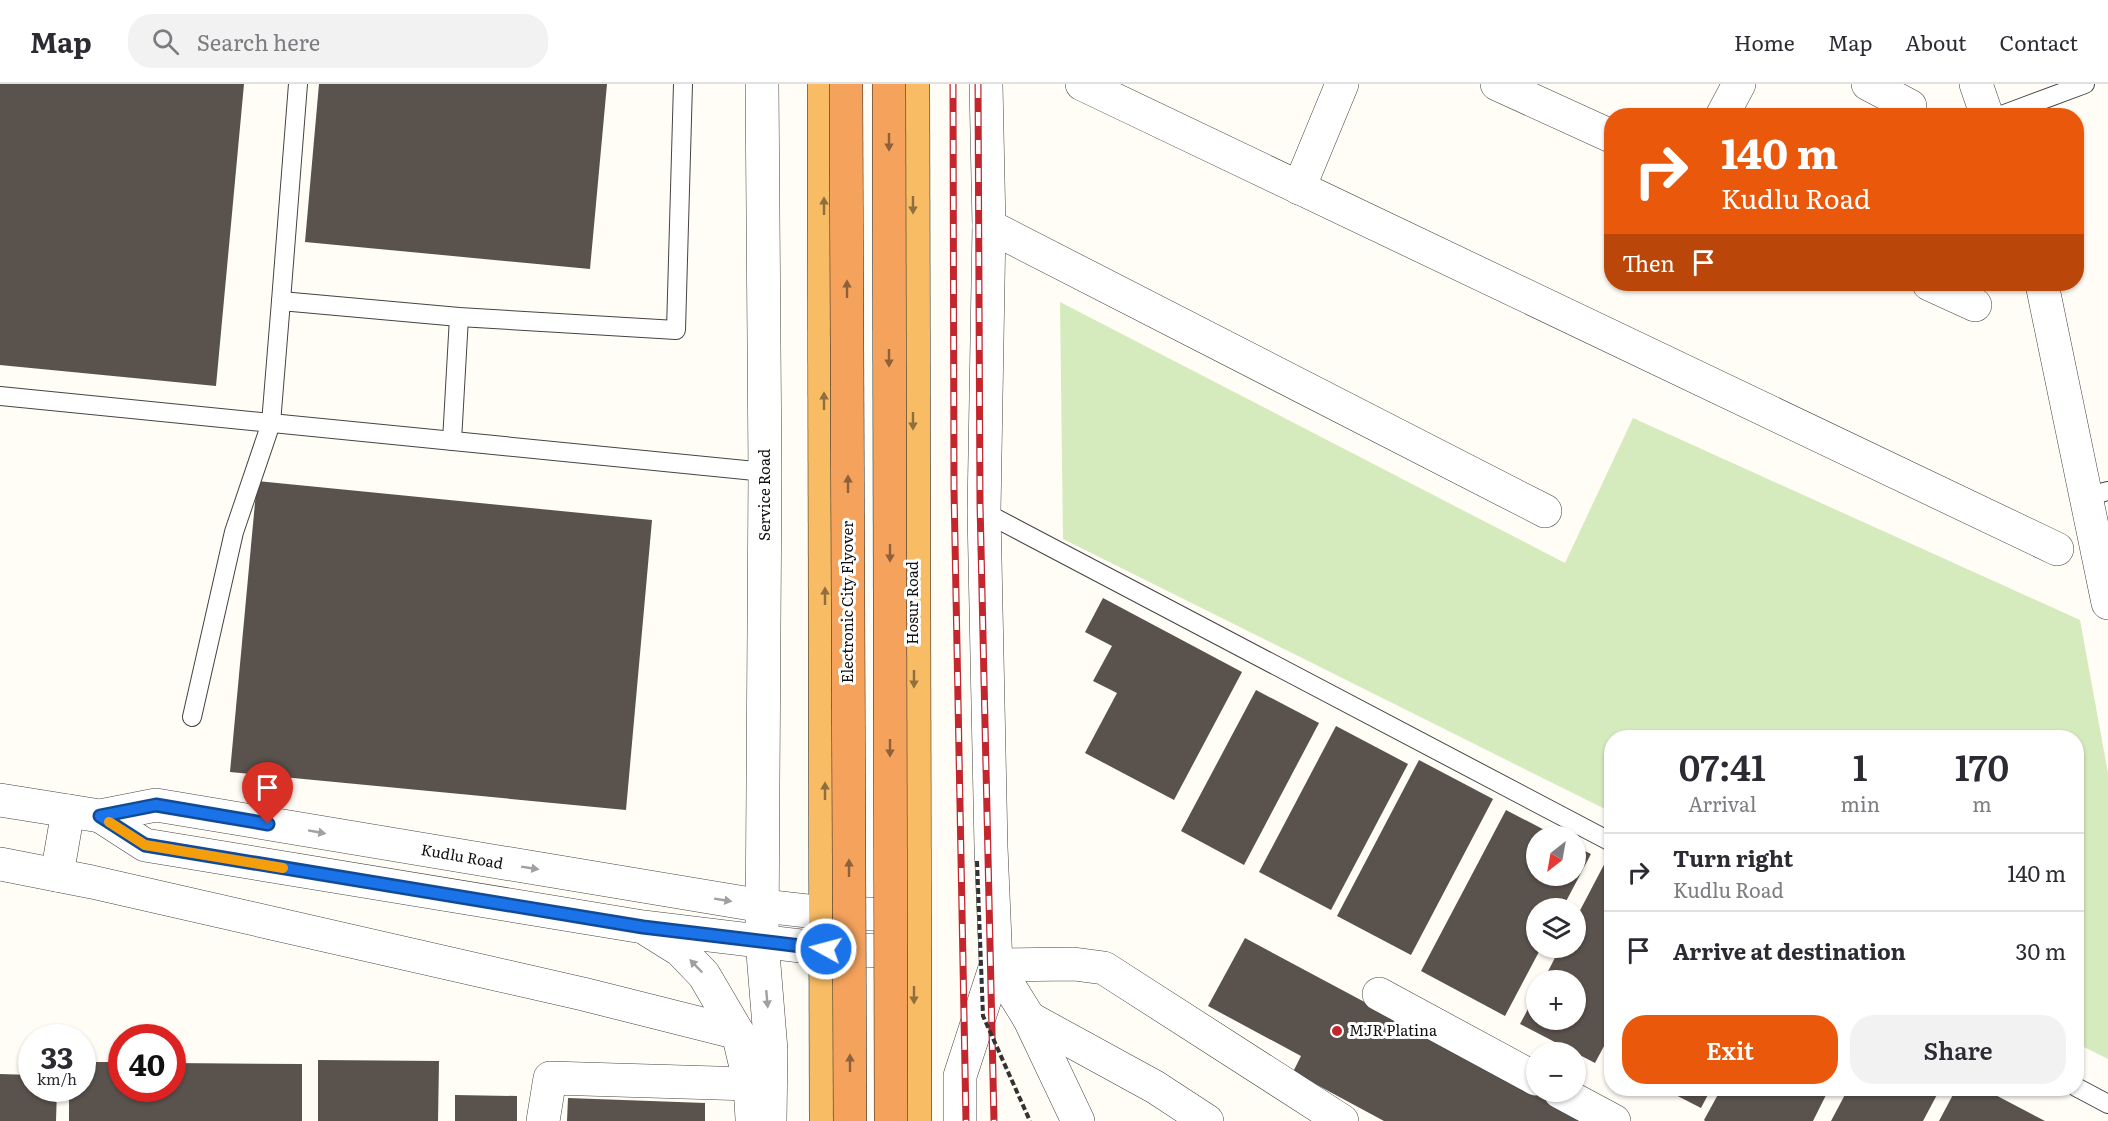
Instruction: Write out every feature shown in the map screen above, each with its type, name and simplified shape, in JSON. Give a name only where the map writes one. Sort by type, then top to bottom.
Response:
[{"type":"highway","points":[[824,84],[826,1121]]},
{"type":"highway","name":"Electronic City Flyover","points":[[846,84],[850,1121]]},
{"type":"highway","points":[[889,84],[891,1121]]},
{"type":"highway","name":"Hosur Road","points":[[913,84],[915,1121]]},
{"type":"street","name":"Service Road","points":[[762,84],[765,472],[762,941],[771,1050],[770,1121]]},
{"type":"street","points":[[960,1121],[960,1076],[996,965],[991,847],[984,512],[989,226],[986,84]]},
{"type":"street","points":[[1082,84],[2057,549]]},
{"type":"street","points":[[1299,188],[1342,84]]},
{"type":"street","points":[[1726,108],[1739,84]]},
{"type":"street","points":[[1868,84],[1910,106]]},
{"type":"street","points":[[1976,84],[1984,108]]},
{"type":"street","points":[[1505,86],[1604,133]]},
{"type":"street","points":[[989,226],[1545,511]]},
{"type":"street","points":[[1944,291],[1975,305]]},
{"type":"street","points":[[2044,291],[2097,494],[2106,584]]},
{"type":"street","name":"Kudlu Road","points":[[0,800],[100,816],[156,805],[763,906],[825,913],[914,915]]},
{"type":"street","points":[[57,875],[68,811]]},
{"type":"street","name":"Kudlu Road","points":[[100,816],[145,845],[643,927],[826,949],[914,952]]},
{"type":"street","points":[[0,864],[583,994],[738,1033]]},
{"type":"street","points":[[643,927],[680,950],[704,975],[738,1033],[750,1084],[752,1121]]},
{"type":"street","points":[[996,965],[1074,964],[1104,968],[1342,1121]]},
{"type":"street","points":[[996,965],[1029,1018],[1078,1121]]},
{"type":"street","points":[[1379,994],[1526,1074]]},
{"type":"street","points":[[1029,1018],[1155,1087],[1207,1121]]},
{"type":"street","points":[[543,1121],[550,1077],[750,1084]]},
{"type":"street","points":[[1579,1102],[1614,1121]]},
{"type":"lane","points":[[192,717],[234,532],[271,423],[298,84]]},
{"type":"lane","points":[[281,301],[459,317],[676,330],[683,84]]},
{"type":"lane","points":[[2020,108],[2085,84]]},
{"type":"lane","points":[[452,441],[459,317]]},
{"type":"lane","points":[[0,396],[765,472]]},
{"type":"lane","points":[[984,512],[1604,838]]},
{"type":"lane","points":[[2084,1091],[2108,1104]]},
{"type":"path","points":[[977,861],[983,1016],[1030,1121]]},
{"type":"green space","points":[[1060,302],[1565,563],[1633,418],[2080,620],[2108,773],[2108,1059],[2084,1047],[2084,730],[1604,730],[1604,809],[1063,539]]},
{"type":"building","points":[[0,84],[244,84],[216,386],[0,365]]},
{"type":"building","points":[[319,84],[607,84],[590,269],[305,242]]},
{"type":"building","points":[[257,481],[652,520],[626,810],[230,772]]},
{"type":"building","points":[[1103,598],[1242,672],[1174,800],[1085,753],[1117,693],[1093,681],[1112,646],[1085,632]]},
{"type":"building","points":[[1256,690],[1319,723],[1244,865],[1181,831]]},
{"type":"building","points":[[1336,726],[1408,764],[1331,910],[1259,872]]},
{"type":"building","points":[[1419,760],[1493,799],[1411,955],[1337,916]]},
{"type":"building","points":[[1506,810],[1537,826],[1526,826],[1526,886],[1574,886],[1568,898],[1526,898],[1526,958],[1536,958],[1529,970],[1526,970],[1526,976],[1505,1016],[1421,971]]},
{"type":"building","points":[[1586,852],[1591,854],[1586,863]]},
{"type":"building","points":[[1604,865],[1604,1046],[1595,1063],[1586,1058],[1586,1042],[1555,1042],[1532,1030],[1586,1030],[1586,970],[1549,970],[1555,958],[1586,958],[1586,899]]},
{"type":"building","name":"MJR Platina","points":[[1245,938],[1526,1088],[1526,1102],[1551,1102],[1587,1121],[1384,1121],[1293,1072],[1301,1056],[1208,1006]]},
{"type":"building","points":[[1526,1013],[1526,1027],[1520,1024]]},
{"type":"building","points":[[318,1060],[439,1061],[438,1121],[318,1121]]},
{"type":"building","points":[[96,1062],[108,1062],[108,1102],[186,1102],[186,1063],[302,1064],[302,1121],[69,1121],[69,1102],[96,1102]]},
{"type":"building","points":[[0,1074],[18,1075],[18,1102],[57,1102],[56,1121],[0,1121]]},
{"type":"building","points":[[455,1095],[517,1096],[517,1121],[455,1121]]},
{"type":"building","points":[[1678,1096],[1707,1096],[1701,1108]]},
{"type":"building","points":[[1717,1096],[1826,1096],[1813,1121],[1704,1120]]},
{"type":"building","points":[[1844,1096],[1936,1096],[1923,1121],[1831,1121]]},
{"type":"building","points":[[1952,1096],[1997,1096],[2045,1121],[1939,1121]]},
{"type":"building","points":[[568,1098],[705,1103],[705,1121],[567,1121]]},
{"type":"railway","points":[[953,84],[954,489],[966,1121]]},
{"type":"railway","points":[[978,84],[980,503],[994,1121]]},
{"type":"slow traffic","points":[[109,822],[145,845],[283,868]]},
{"type":"place","name":"MJR Platina","points":[[1337,1031]]},
{"type":"route","points":[[268,824],[156,805],[100,816],[145,845],[643,927],[826,949]]}]
